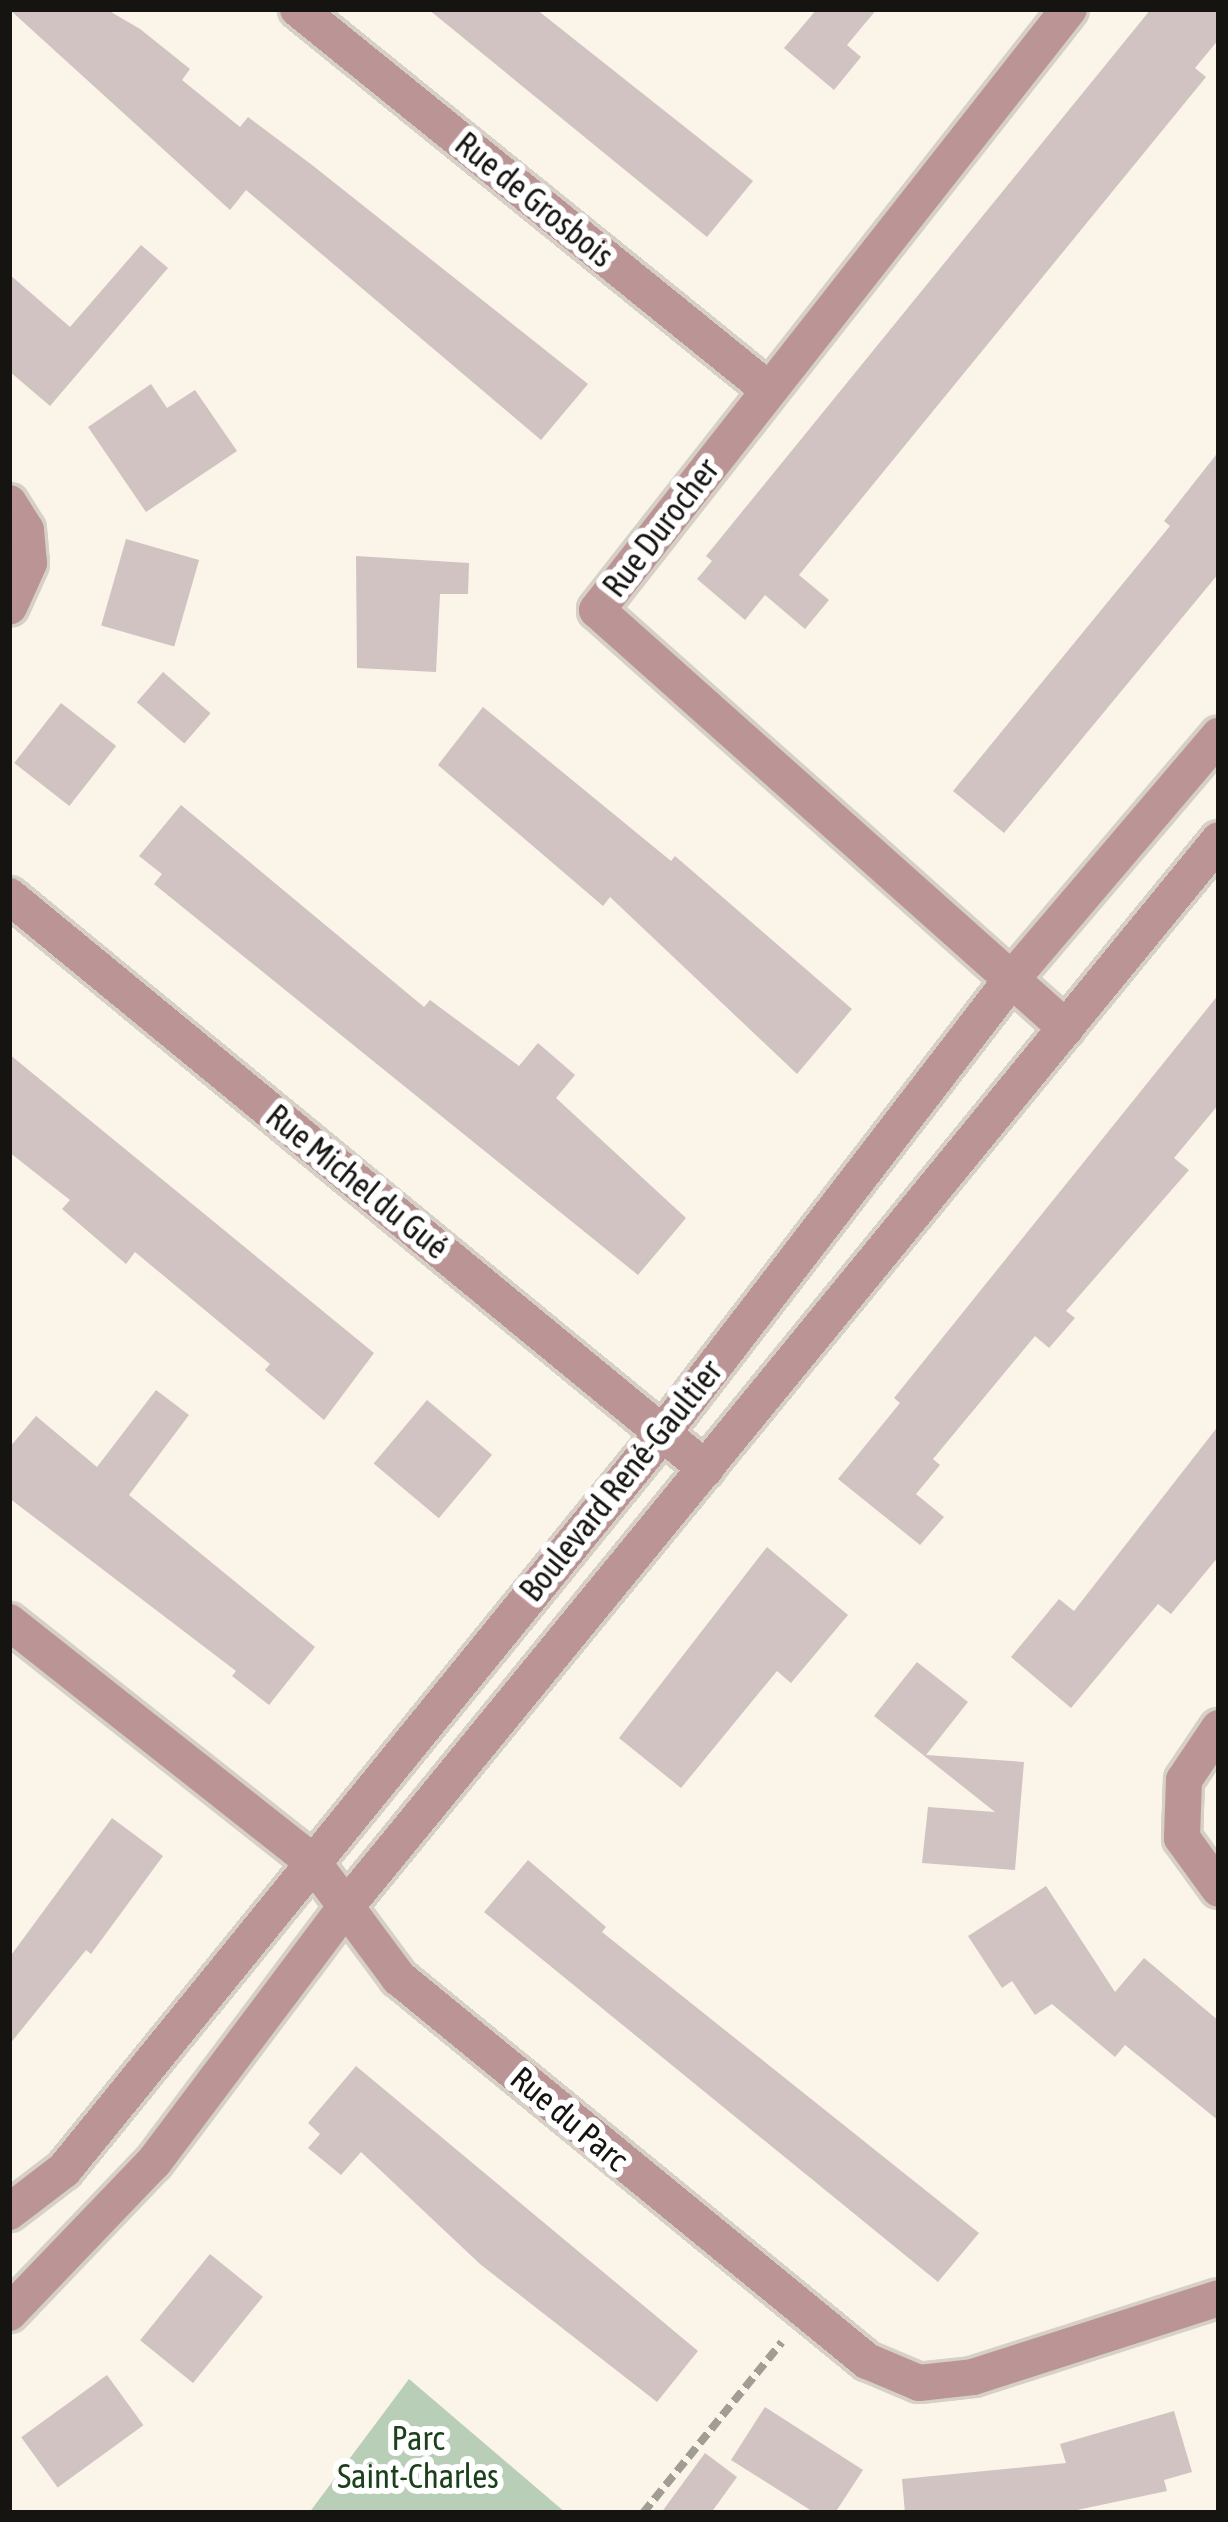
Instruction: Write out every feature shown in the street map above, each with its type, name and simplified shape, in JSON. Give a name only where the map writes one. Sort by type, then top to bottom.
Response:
[{"type":"street","name":"Rue Durocher","points":[[1066,1028],[597,610],[1069,9]]},
{"type":"street","name":"Rue de Grosbois","points":[[311,13],[770,390]]},
{"type":"street","points":[[9,503],[26,530],[29,563],[9,608]]},
{"type":"street","name":"Boulevard René-Gaultier","points":[[9,2212],[64,2170],[662,1434],[1011,980],[1219,736]]},
{"type":"street","name":"Boulevard René-Gaultier","points":[[9,2313],[154,2162],[345,1908],[1219,840]]},
{"type":"street","name":"Rue Michel du Gué","points":[[9,896],[706,1469]]},
{"type":"street","name":"Rue du Parc","points":[[9,1622],[312,1862],[399,1978],[867,2361],[919,2384],[973,2377],[1219,2298]]},
{"type":"street","points":[[1219,1728],[1184,1780],[1182,1838],[1219,1889]]},
{"type":"path","points":[[644,2513],[805,2313]]},
{"type":"green space","name":"Parc Saint-Charles","points":[[409,2379],[566,2513],[309,2513]]},
{"type":"building","points":[[9,9],[106,9],[140,29],[190,69],[182,80],[240,127],[248,117],[588,384],[541,440],[246,190],[230,210]]},
{"type":"building","points":[[428,9],[536,9],[753,181],[707,237]]},
{"type":"building","points":[[817,9],[877,9],[847,45],[861,57],[834,90],[784,48]]},
{"type":"building","points":[[1151,9],[1219,9],[1219,39],[1195,68],[1206,77],[799,575],[829,600],[805,629],[765,595],[745,620],[697,579],[712,561],[706,556]]},
{"type":"building","points":[[141,245],[168,268],[50,406],[9,371],[9,274],[70,327]]},
{"type":"building","points":[[151,384],[167,408],[195,390],[237,451],[146,512],[88,427]]},
{"type":"building","points":[[1219,451],[1219,573],[1004,833],[953,791],[1170,526],[1164,521]]},
{"type":"building","points":[[126,539],[199,560],[174,646],[101,626]]},
{"type":"building","points":[[356,556],[469,563],[468,594],[440,594],[436,672],[357,668]]},
{"type":"building","points":[[163,672],[211,713],[184,744],[137,702]]},
{"type":"building","points":[[61,703],[116,746],[69,806],[14,763]]},
{"type":"building","points":[[483,707],[671,861],[675,856],[852,1009],[797,1074],[610,897],[603,906],[438,765]]},
{"type":"building","points":[[181,805],[424,1007],[430,1000],[519,1066],[538,1043],[575,1075],[556,1098],[686,1218],[638,1275],[154,884],[162,874],[139,856]]},
{"type":"building","points":[[1219,994],[1219,1104],[1174,1158],[1189,1170],[1066,1311],[1075,1318],[1049,1348],[1035,1336],[933,1459],[940,1465],[916,1494],[944,1517],[920,1545],[838,1479],[900,1403],[894,1398]]},
{"type":"building","points":[[9,1054],[374,1353],[324,1420],[265,1370],[270,1364],[135,1252],[126,1264],[62,1209],[70,1200],[9,1152]]},
{"type":"building","points":[[156,1390],[189,1415],[129,1495],[315,1647],[269,1705],[232,1676],[236,1671],[9,1498],[9,1448],[36,1416],[97,1467]]},
{"type":"building","points":[[427,1400],[492,1455],[439,1518],[374,1464]]},
{"type":"building","points":[[1219,1425],[1219,1556],[1171,1614],[1158,1604],[1071,1708],[1011,1657],[1059,1599],[1074,1611]]},
{"type":"building","points":[[767,1547],[848,1615],[791,1683],[777,1671],[681,1788],[619,1738]]},
{"type":"building","points":[[917,1662],[968,1702],[926,1755],[1024,1762],[1015,1870],[922,1863],[928,1807],[995,1812],[874,1716]]},
{"type":"building","points":[[112,1818],[163,1856],[91,1954],[86,1950],[9,2045],[9,1958]]},
{"type":"building","points":[[528,1860],[606,1927],[602,1932],[979,2233],[938,2282],[484,1912]]},
{"type":"building","points":[[1046,1886],[1115,1992],[1144,1958],[1219,2021],[1219,2121],[1125,2045],[1115,2057],[1052,2004],[1035,2015],[1012,1981],[1002,1988],[968,1936]]},
{"type":"building","points":[[356,2066],[698,2351],[657,2402],[480,2264],[361,2152],[341,2175],[308,2148],[320,2134],[308,2123]]},
{"type":"building","points":[[210,2254],[263,2297],[193,2383],[140,2340]]},
{"type":"building","points":[[107,2375],[143,2425],[58,2487],[21,2437]]},
{"type":"building","points":[[765,2407],[863,2470],[835,2513],[815,2513],[731,2460]]},
{"type":"building","points":[[1174,2411],[1192,2472],[1164,2480],[1167,2491],[1063,2513],[905,2513],[902,2479],[1066,2463],[1060,2444]]},
{"type":"building","points":[[705,2453],[737,2477],[711,2513],[661,2513]]}]
